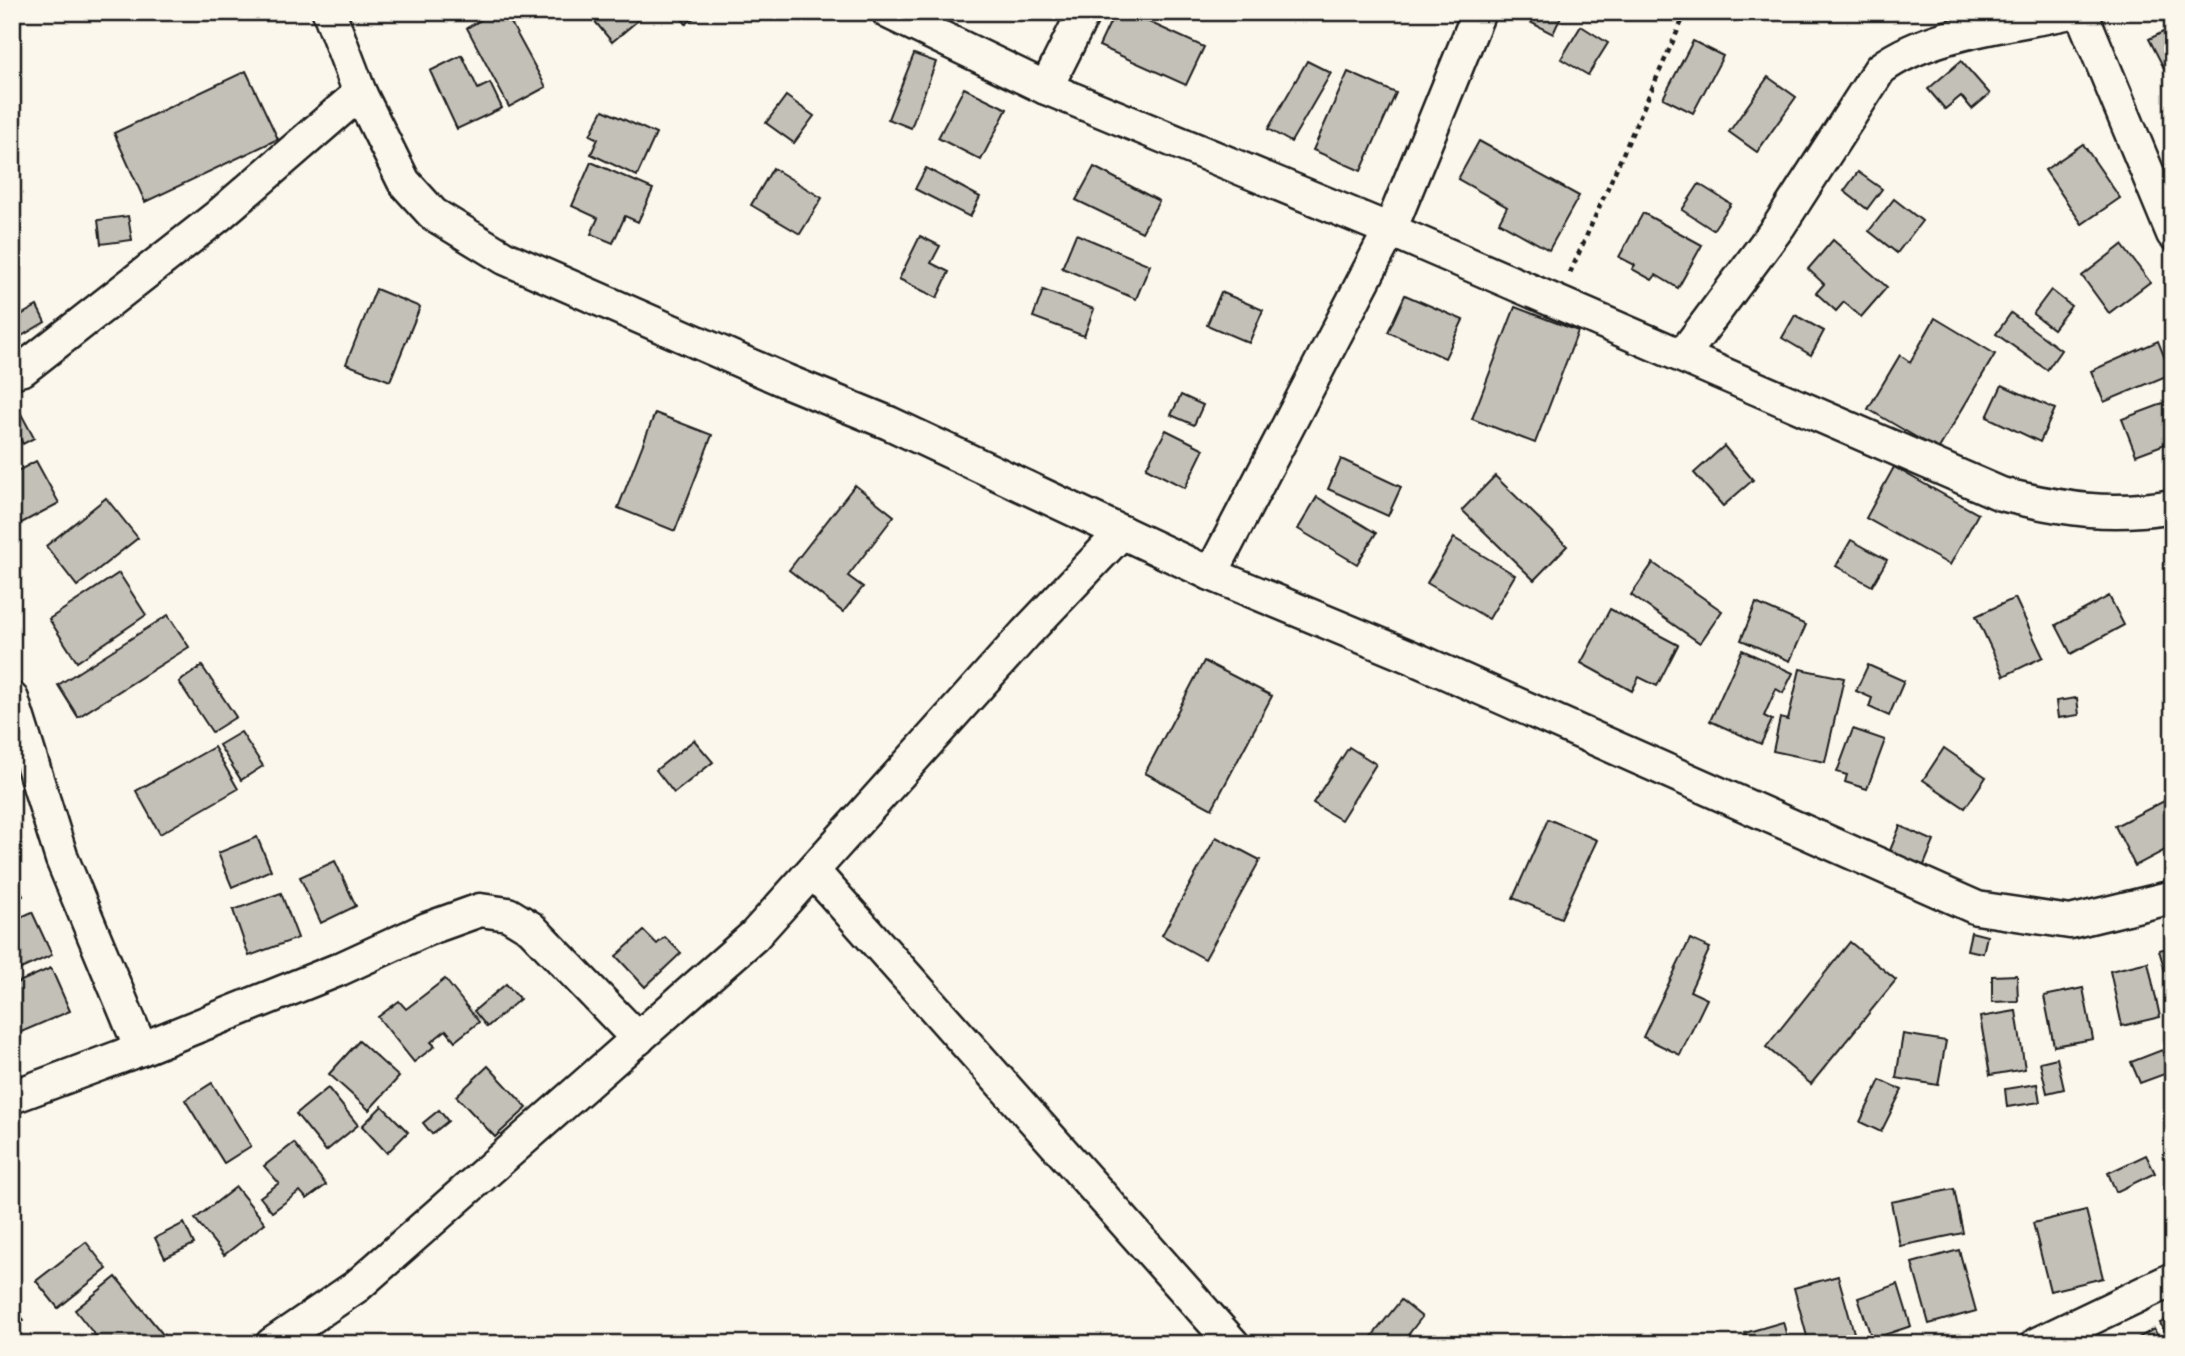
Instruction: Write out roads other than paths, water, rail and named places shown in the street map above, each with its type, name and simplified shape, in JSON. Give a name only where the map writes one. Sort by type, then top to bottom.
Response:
[{"type":"street","points":[[329,12],[360,93],[404,182],[433,214],[505,258],[786,382],[889,423],[1210,574],[1413,657],[1977,908],[2070,922],[2173,897]]},
{"type":"street","points":[[888,12],[1046,88],[1390,230],[2001,494],[2049,506],[2094,511],[2132,513],[2173,506]]},
{"type":"street","points":[[1046,88],[1084,12]]},
{"type":"street","points":[[1210,574],[1390,230],[1479,12]]},
{"type":"street","points":[[1683,355],[1780,226],[1880,69],[1897,57],[1943,40],[2071,12]]},
{"type":"street","points":[[2081,12],[2173,234]]},
{"type":"street","points":[[12,372],[23,369],[218,216],[360,93]]},
{"type":"street","points":[[272,1344],[357,1286],[754,936],[1025,634],[1122,532]]},
{"type":"street","points":[[12,699],[62,859],[141,1049]]},
{"type":"street","points":[[813,871],[1233,1344]]},
{"type":"street","points":[[12,1097],[141,1049],[340,969],[427,929],[481,911],[508,914],[531,928],[638,1039]]},
{"type":"street","points":[[2037,1344],[2173,1279]]}]
